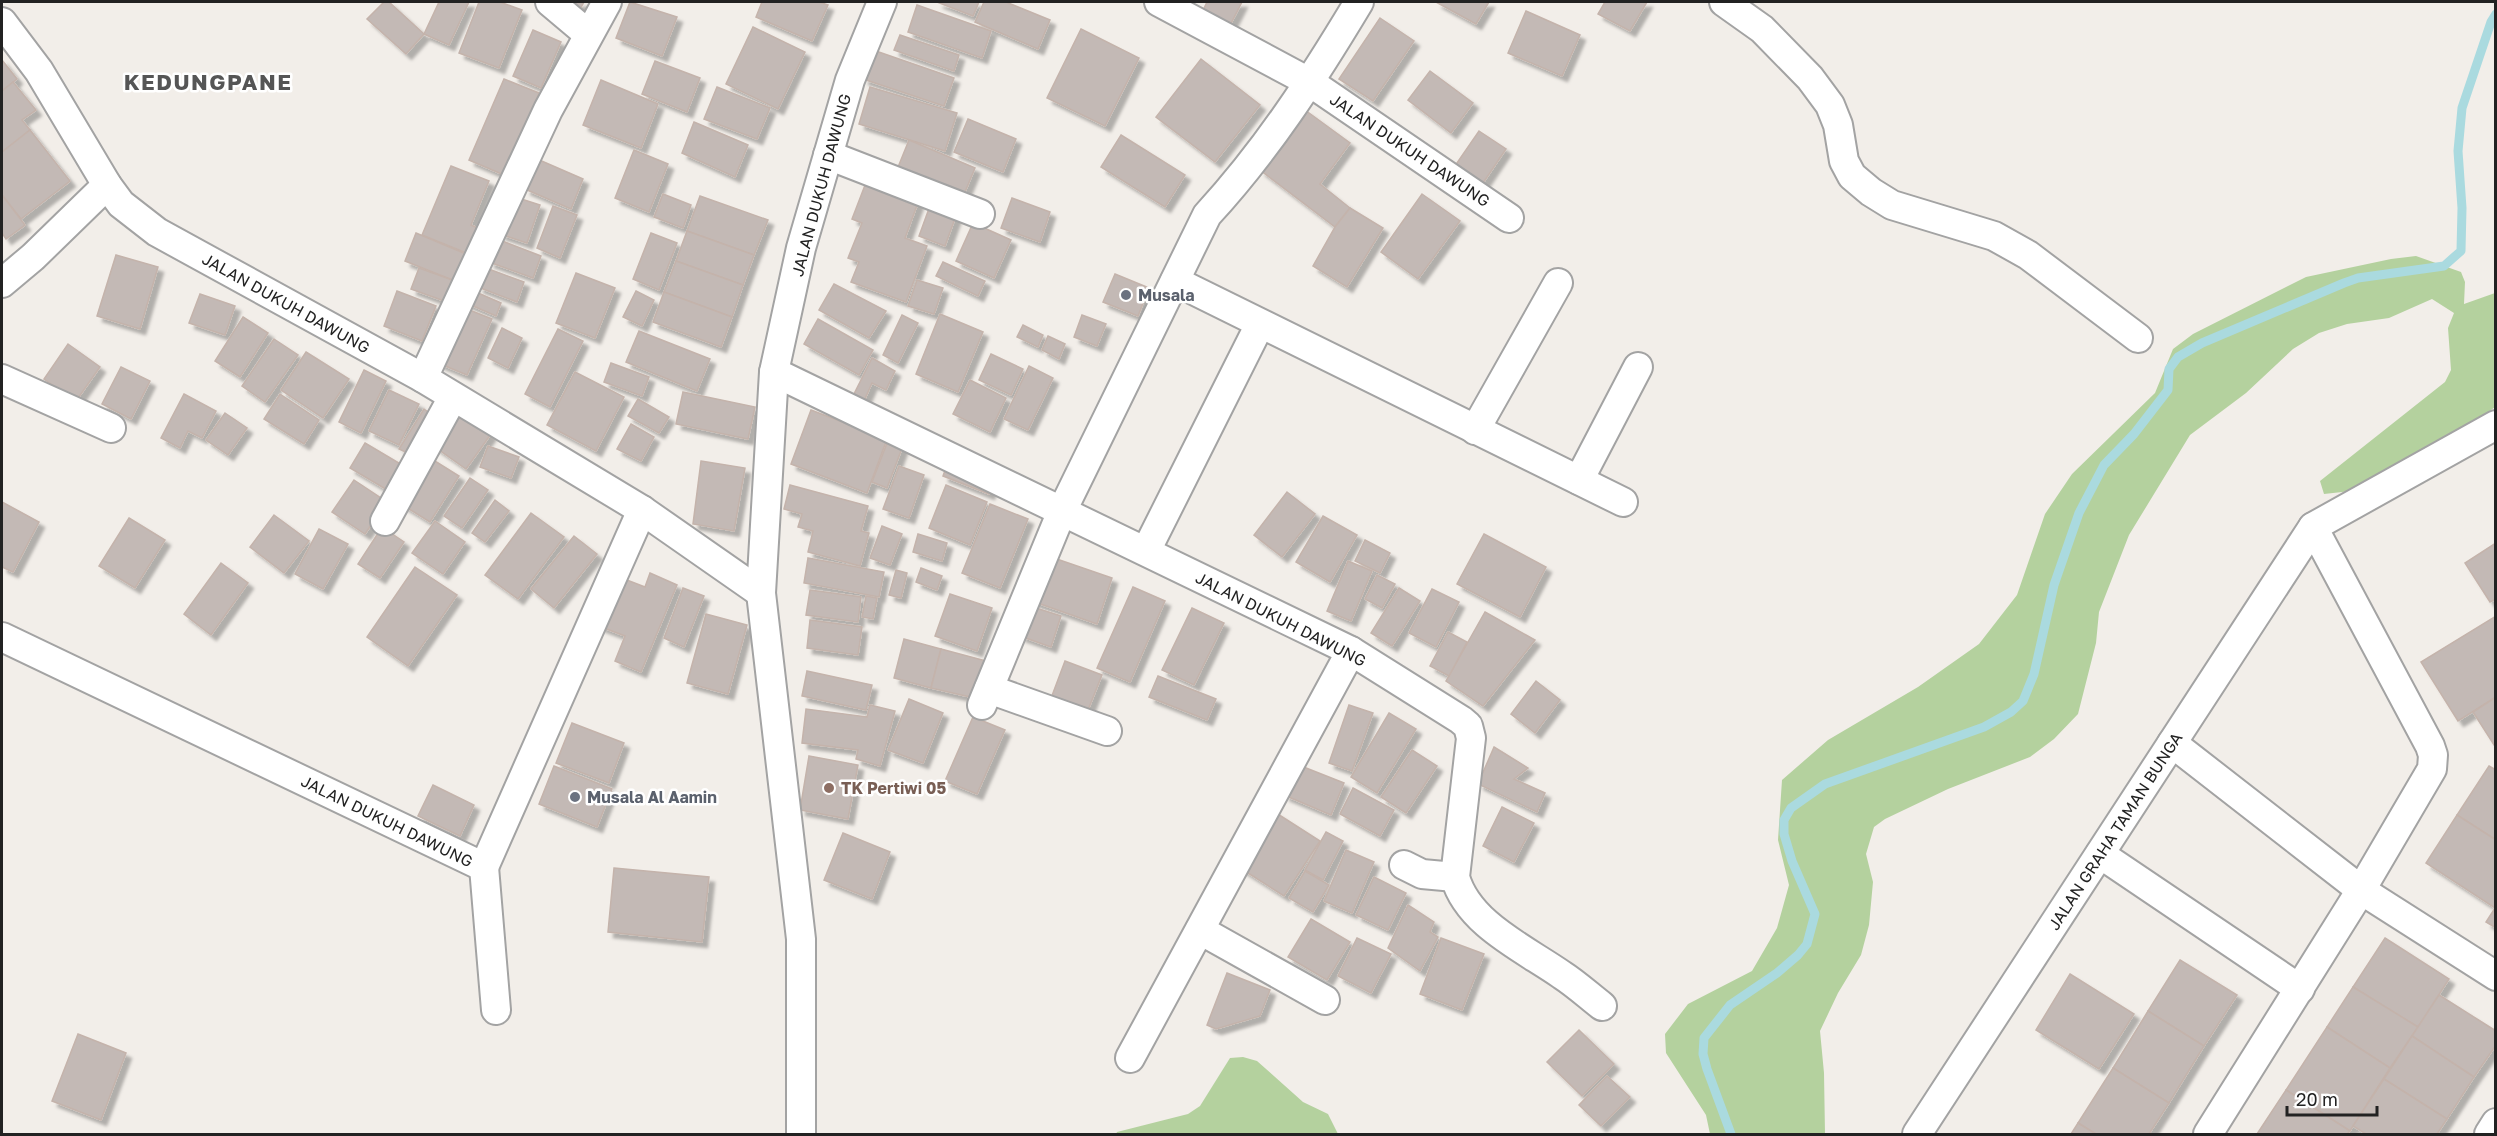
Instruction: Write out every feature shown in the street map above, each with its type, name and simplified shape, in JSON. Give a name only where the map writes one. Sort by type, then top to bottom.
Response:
[{"type":"street","points":[[550,2],[588,34]]},
{"type":"street","points":[[423,378],[548,111],[607,2]]},
{"type":"street","name":"JALAN DUKUH DAWUNG","points":[[801,1134],[801,939],[761,593],[774,372],[801,248],[849,80],[882,2]]},
{"type":"street","name":"JALAN DUKUH DAWUNG","points":[[1159,2],[1311,83],[1509,218]]},
{"type":"street","points":[[1107,731],[985,697],[1062,511],[1208,215],[1241,178],[1311,83],[1359,2]]},
{"type":"street","points":[[1724,2],[1762,29],[1810,78],[1830,105],[1838,125],[1844,161],[1852,176],[1871,192],[1892,205],[1994,236],[2028,255],[2138,338]]},
{"type":"street","name":"JALAN DUKUH DAWUNG","points":[[2,22],[39,71],[107,185],[121,204],[157,232],[423,378],[642,510],[761,593]]},
{"type":"street","points":[[828,155],[980,214]]},
{"type":"street","points":[[2,283],[33,257],[107,185]]},
{"type":"street","points":[[1175,281],[1623,501]]},
{"type":"street","points":[[1475,430],[1558,283]]},
{"type":"street","points":[[1146,551],[1260,324]]},
{"type":"street","points":[[1579,480],[1638,367]]},
{"type":"street","name":"JALAN DUKUH DAWUNG","points":[[774,372],[1351,651],[1461,720],[1471,732],[1455,877]]},
{"type":"street","points":[[2,378],[111,428]]},
{"type":"street","points":[[385,521],[453,397]]},
{"type":"street","name":"JALAN GRAHA TAMAN BUNGA","points":[[1917,1134],[2313,527],[2496,425]]},
{"type":"street","name":"JALAN DUKUH DAWUNG","points":[[2,637],[484,867],[642,510]]},
{"type":"street","points":[[2208,1134],[2361,890],[2432,769],[2433,755],[2430,746],[2313,527]]},
{"type":"street","points":[[1130,1058],[1351,651]]},
{"type":"street","points":[[2172,743],[2361,890],[2496,976]]},
{"type":"street","points":[[2100,854],[2300,988]]},
{"type":"street","points":[[1404,865],[1422,874],[1455,877],[1464,900],[1502,937],[1564,976],[1602,1006]]},
{"type":"street","points":[[484,867],[496,1010]]},
{"type":"street","points":[[1200,930],[1325,1000]]},
{"type":"street","points":[[2489,1134],[2496,1123]]},
{"type":"green space","points":[[2416,256],[2461,272],[2465,282],[2464,304],[2495,293],[2495,407],[2468,427],[2351,491],[2324,494],[2320,481],[2445,382],[2451,370],[2448,328],[2454,313],[2432,299],[2389,318],[2347,324],[2319,333],[2293,349],[2246,393],[2190,435],[2129,535],[2099,612],[2096,643],[2078,714],[2054,739],[2030,757],[1948,789],[1885,819],[1874,827],[1866,854],[1873,882],[1869,925],[1861,955],[1838,993],[1820,1031],[1824,1073],[1825,1134],[1710,1134],[1706,1115],[1666,1053],[1665,1034],[1688,1004],[1752,971],[1777,928],[1789,885],[1778,840],[1782,780],[1828,740],[1918,687],[1979,644],[2017,595],[2045,514],[2072,474],[2155,393],[2173,349],[2193,334],[2306,277]]},
{"type":"green space","points":[[1243,1057],[1257,1061],[1303,1102],[1328,1114],[1338,1134],[1116,1134],[1188,1114],[1200,1106],[1230,1058]]},
{"type":"building","points":[[384,2],[389,2],[424,34],[406,54],[367,19]]},
{"type":"building","points":[[439,2],[469,2],[449,45],[424,34]]},
{"type":"building","points":[[479,2],[500,2],[522,10],[499,68],[459,53]]},
{"type":"building","points":[[566,2],[584,2],[580,9]]},
{"type":"building","points":[[630,2],[677,17],[662,56],[616,38]]},
{"type":"building","points":[[762,2],[819,2],[828,5],[812,41],[756,17]]},
{"type":"building","points":[[937,2],[979,2],[973,16]]},
{"type":"building","points":[[984,2],[1006,2],[1050,20],[1038,49],[975,22]]},
{"type":"building","points":[[1207,2],[1242,2],[1225,35],[1198,21]]},
{"type":"building","points":[[1436,2],[1489,2],[1476,24]]},
{"type":"building","points":[[1605,2],[1647,2],[1630,31],[1598,14]]},
{"type":"building","points":[[917,5],[991,31],[982,58],[908,32]]},
{"type":"building","points":[[1526,11],[1580,35],[1562,76],[1508,53]]},
{"type":"building","points":[[1380,18],[1414,41],[1373,101],[1339,79]]},
{"type":"building","points":[[753,27],[805,52],[778,109],[726,84]]},
{"type":"building","points":[[1081,29],[1139,58],[1105,126],[1047,98]]},
{"type":"building","points":[[533,30],[561,42],[541,88],[513,76]]},
{"type":"building","points":[[900,35],[959,55],[954,71],[894,50]]},
{"type":"building","points":[[873,50],[954,78],[944,106],[863,79]]},
{"type":"building","points":[[1201,59],[1260,105],[1215,162],[1156,117]]},
{"type":"building","points":[[2,60],[17,79],[2,91]]},
{"type":"building","points":[[655,61],[700,78],[687,112],[642,94]]},
{"type":"building","points":[[1430,71],[1473,103],[1451,133],[1408,100]]},
{"type":"building","points":[[504,79],[539,93],[504,175],[469,160]]},
{"type":"building","points":[[601,80],[658,104],[641,148],[583,125]]},
{"type":"building","points":[[13,82],[36,110],[22,120],[30,130],[2,152],[2,91]]},
{"type":"building","points":[[717,87],[770,108],[757,139],[704,119]]},
{"type":"building","points":[[870,87],[957,113],[945,151],[859,124]]},
{"type":"building","points":[[1305,110],[1350,143],[1320,184],[1350,208],[1335,227],[1260,170]]},
{"type":"building","points":[[968,119],[1016,139],[1003,172],[954,152]]},
{"type":"building","points":[[694,122],[748,145],[735,177],[682,153]]},
{"type":"building","points":[[30,130],[70,181],[21,219],[2,195],[2,152]]},
{"type":"building","points":[[1479,131],[1506,149],[1477,192],[1450,173]]},
{"type":"building","points":[[1121,135],[1185,175],[1165,207],[1101,167]]},
{"type":"building","points":[[909,140],[975,168],[960,204],[894,177]]},
{"type":"building","points":[[634,150],[668,164],[649,212],[615,198]]},
{"type":"building","points":[[537,159],[583,179],[571,209],[525,189]]},
{"type":"building","points":[[451,166],[489,181],[471,225],[480,229],[469,254],[422,235]]},
{"type":"building","points":[[867,180],[919,200],[905,238],[927,246],[906,302],[851,282],[859,262],[848,258],[862,223],[852,219]]},
{"type":"building","points":[[663,194],[691,205],[683,228],[654,217]]},
{"type":"building","points":[[1422,194],[1460,221],[1418,279],[1381,252]]},
{"type":"building","points":[[2,195],[25,225],[6,239],[2,233]]},
{"type":"building","points":[[512,196],[540,205],[527,243],[500,234]]},
{"type":"building","points":[[700,196],[768,220],[754,255],[687,231]]},
{"type":"building","points":[[1012,198],[1050,212],[1040,242],[1001,228]]},
{"type":"building","points":[[931,203],[957,213],[945,246],[919,236]]},
{"type":"building","points":[[553,206],[577,215],[560,258],[537,248]]},
{"type":"building","points":[[1350,208],[1383,228],[1347,287],[1313,266],[1335,227]]},
{"type":"building","points":[[973,223],[1011,240],[994,278],[956,261]]},
{"type":"building","points":[[687,231],[754,255],[743,285],[676,261]]},
{"type":"building","points":[[416,233],[466,254],[455,281],[405,261]]},
{"type":"building","points":[[651,233],[677,243],[659,290],[633,279]]},
{"type":"building","points":[[497,239],[541,256],[533,278],[489,262]]},
{"type":"building","points":[[116,255],[158,267],[140,329],[97,316]]},
{"type":"building","points":[[676,261],[743,285],[732,317],[664,292]]},
{"type":"building","points":[[943,262],[985,281],[978,296],[936,276]]},
{"type":"building","points":[[419,268],[455,281],[447,302],[411,289]]},
{"type":"building","points":[[486,268],[524,282],[517,302],[478,287]]},
{"type":"building","points":[[576,273],[615,288],[595,338],[556,323]]},
{"type":"building","name":"Musala","points":[[1115,274],[1149,288],[1138,316],[1103,302]]},
{"type":"building","points":[[917,280],[943,288],[934,314],[908,306]]},
{"type":"building","points":[[834,284],[886,311],[869,338],[819,310]]},
{"type":"building","points":[[469,289],[501,303],[496,316],[464,302]]},
{"type":"building","points":[[397,291],[436,306],[422,341],[384,326]]},
{"type":"building","points":[[636,291],[654,300],[642,326],[623,317]]},
{"type":"building","points":[[664,292],[732,317],[721,347],[653,322]]},
{"type":"building","points":[[200,294],[235,306],[225,335],[189,323]]},
{"type":"building","points":[[462,307],[492,319],[467,375],[438,363]]},
{"type":"building","points":[[940,314],[983,332],[958,392],[916,374]]},
{"type":"building","points":[[902,315],[918,323],[898,363],[883,355]]},
{"type":"building","points":[[1082,315],[1106,324],[1097,346],[1074,337]]},
{"type":"building","points":[[243,317],[268,333],[240,377],[215,361]]},
{"type":"building","points":[[818,319],[873,350],[859,375],[804,344]]},
{"type":"building","points":[[1023,325],[1043,335],[1038,347],[1017,337]]},
{"type":"building","points":[[502,328],[522,338],[508,368],[488,358]]},
{"type":"building","points":[[558,329],[583,341],[550,407],[525,394]]},
{"type":"building","points":[[639,331],[710,359],[697,391],[626,362]]},
{"type":"building","points":[[1048,336],[1065,344],[1059,359],[1042,350]]},
{"type":"building","points":[[274,339],[298,355],[265,402],[242,386]]},
{"type":"building","points":[[68,344],[100,367],[76,401],[44,379]]},
{"type":"building","points":[[306,352],[349,379],[323,418],[281,390]]},
{"type":"building","points":[[991,354],[1023,369],[1011,395],[979,380]]},
{"type":"building","points":[[872,358],[895,371],[886,390],[872,383],[864,401],[853,396]]},
{"type":"building","points":[[611,363],[649,377],[642,396],[604,382]]},
{"type":"building","points":[[1029,366],[1053,378],[1028,430],[1004,419]]},
{"type":"building","points":[[121,367],[150,381],[131,419],[102,404]]},
{"type":"building","points":[[364,370],[386,381],[361,433],[339,422]]},
{"type":"building","points":[[575,372],[624,397],[596,451],[547,425]]},
{"type":"building","points":[[970,380],[1006,398],[990,432],[953,414]]},
{"type":"building","points":[[389,390],[419,404],[399,445],[369,431]]},
{"type":"building","points":[[683,392],[755,407],[748,439],[676,424]]},
{"type":"building","points":[[184,394],[216,411],[202,438],[188,431],[180,448],[161,438]]},
{"type":"building","points":[[280,394],[319,420],[304,444],[264,419]]},
{"type":"building","points":[[638,399],[669,417],[659,433],[628,416]]},
{"type":"building","points":[[424,409],[438,419],[414,456],[399,449]]},
{"type":"building","points":[[811,410],[887,439],[867,493],[791,464]]},
{"type":"building","points":[[460,412],[491,434],[466,469],[435,447]]},
{"type":"building","points":[[225,413],[247,428],[228,455],[206,440]]},
{"type":"building","points":[[631,424],[654,437],[641,461],[617,449]]},
{"type":"building","points":[[889,438],[904,443],[887,488],[872,482]]},
{"type":"building","points":[[365,443],[409,469],[394,494],[350,468]]},
{"type":"building","points":[[488,446],[519,457],[511,478],[480,467]]},
{"type":"building","points":[[430,458],[459,476],[430,522],[401,504]]},
{"type":"building","points":[[701,461],[745,468],[734,531],[693,524]]},
{"type":"building","points":[[948,462],[994,480],[989,494],[943,476]]},
{"type":"building","points":[[899,466],[924,475],[909,518],[883,509]]},
{"type":"building","points":[[470,478],[488,490],[462,528],[444,516]]},
{"type":"building","points":[[354,480],[387,502],[365,534],[332,512]]},
{"type":"building","points":[[790,485],[868,506],[861,531],[869,533],[860,566],[808,552],[813,531],[798,527],[802,514],[784,509]]},
{"type":"building","points":[[946,485],[987,502],[970,545],[929,528]]},
{"type":"building","points":[[1287,492],[1315,514],[1282,557],[1254,535]]},
{"type":"building","points":[[495,500],[509,511],[485,542],[472,533]]},
{"type":"building","points":[[2,502],[39,522],[13,572],[2,567]]},
{"type":"building","points":[[990,504],[1028,519],[1000,588],[962,573]]},
{"type":"building","points":[[531,513],[564,537],[518,599],[485,575]]},
{"type":"building","points":[[274,515],[309,541],[284,573],[250,547]]},
{"type":"building","points":[[1323,516],[1357,535],[1330,582],[1296,562]]},
{"type":"building","points":[[129,518],[165,540],[135,588],[99,566]]},
{"type":"building","points":[[435,521],[465,542],[443,574],[412,553]]},
{"type":"building","points":[[882,526],[902,534],[890,565],[870,558]]},
{"type":"building","points":[[382,527],[404,542],[380,578],[358,564]]},
{"type":"building","points":[[319,529],[348,544],[323,589],[295,574]]},
{"type":"building","points":[[918,534],[947,543],[942,561],[913,552]]},
{"type":"building","points":[[1484,534],[1546,567],[1520,617],[1457,584]]},
{"type":"building","points":[[574,536],[597,554],[554,608],[531,589]]},
{"type":"building","points":[[1365,540],[1390,553],[1380,573],[1355,561]]},
{"type":"building","points":[[2496,543],[2496,599],[2490,602],[2465,563]]},
{"type":"building","points":[[1048,556],[1112,578],[1097,624],[1032,601]]},
{"type":"building","points":[[808,558],[884,572],[879,597],[804,583]]},
{"type":"building","points":[[1348,561],[1372,571],[1351,621],[1327,611]]},
{"type":"building","points":[[221,563],[248,583],[211,635],[184,614]]},
{"type":"building","points":[[415,567],[457,595],[408,666],[367,637]]},
{"type":"building","points":[[921,568],[942,576],[937,590],[916,582]]},
{"type":"building","points":[[896,570],[907,573],[901,598],[889,595]]},
{"type":"building","points":[[650,573],[677,585],[641,672],[615,661],[625,636],[599,626],[619,577],[645,587]]},
{"type":"building","points":[[1377,575],[1395,584],[1382,608],[1365,599]]},
{"type":"building","points":[[1133,587],[1165,601],[1130,682],[1097,668]]},
{"type":"building","points":[[683,588],[704,596],[684,647],[664,638]]},
{"type":"building","points":[[1399,588],[1420,601],[1392,646],[1371,633]]},
{"type":"building","points":[[1432,589],[1459,602],[1436,647],[1409,633]]},
{"type":"building","points":[[810,590],[861,597],[858,622],[806,615]]},
{"type":"building","points":[[950,594],[992,608],[977,651],[935,636]]},
{"type":"building","points":[[866,596],[877,598],[873,619],[862,617]]},
{"type":"building","points":[[1030,606],[1061,616],[1051,647],[1020,636]]},
{"type":"building","points":[[1192,608],[1224,623],[1194,685],[1162,670]]},
{"type":"building","points":[[1485,612],[1535,640],[1483,706],[1446,681]]},
{"type":"building","points":[[706,614],[747,625],[728,694],[687,683]]},
{"type":"building","points":[[2496,616],[2496,697],[2458,721],[2421,662]]},
{"type":"building","points":[[810,620],[862,627],[858,655],[807,648]]},
{"type":"building","points":[[1448,632],[1467,642],[1449,676],[1430,666]]},
{"type":"building","points":[[904,639],[941,649],[931,688],[894,678]]},
{"type":"building","points":[[941,649],[990,662],[979,699],[931,688]]},
{"type":"building","points":[[1065,661],[1102,675],[1086,715],[1050,701]]},
{"type":"building","points":[[807,671],[872,685],[866,710],[802,696]]},
{"type":"building","points":[[1158,676],[1216,699],[1207,720],[1149,697]]},
{"type":"building","points":[[1536,681],[1560,700],[1535,733],[1511,714]]},
{"type":"building","points":[[2496,697],[2496,748],[2473,712]]},
{"type":"building","points":[[909,699],[943,713],[923,763],[888,750]]},
{"type":"building","points":[[870,705],[895,711],[880,766],[856,759],[858,750],[802,743],[806,709],[867,717]]},
{"type":"building","points":[[1349,705],[1373,713],[1352,771],[1329,763]]},
{"type":"building","points":[[1389,713],[1416,729],[1377,793],[1351,777]]},
{"type":"building","points":[[973,717],[1005,730],[977,794],[945,781]]},
{"type":"building","points":[[572,723],[624,743],[609,783],[556,763]]},
{"type":"building","points":[[1494,747],[1528,768],[1514,779],[1545,793],[1537,812],[1478,784]]},
{"type":"building","points":[[1412,750],[1437,766],[1406,813],[1381,797]]},
{"type":"building","name":"TK Pertiwi 05","points":[[809,756],[858,765],[848,819],[800,810]]},
{"type":"building","points":[[1296,764],[1344,783],[1331,815],[1284,795]]},
{"type":"building","name":"Musala Al Aamin","points":[[554,766],[612,789],[597,827],[539,804]]},
{"type":"building","points":[[2489,766],[2496,770],[2496,840],[2457,815]]},
{"type":"building","points":[[433,785],[474,805],[460,836],[418,816]]},
{"type":"building","points":[[1353,788],[1394,810],[1380,836],[1340,814]]},
{"type":"building","points":[[1502,807],[1534,823],[1514,862],[1483,846]]},
{"type":"building","points":[[1273,811],[1320,841],[1284,896],[1237,866]]},
{"type":"building","points":[[2457,815],[2496,840],[2495,908],[2426,863]]},
{"type":"building","points":[[1326,832],[1343,841],[1323,880],[1305,870]]},
{"type":"building","points":[[843,833],[890,852],[872,899],[824,880]]},
{"type":"building","points":[[1346,850],[1374,862],[1352,913],[1324,901]]},
{"type":"building","points":[[614,868],[709,877],[702,942],[608,932]]},
{"type":"building","points":[[1305,871],[1329,885],[1313,912],[1289,898]]},
{"type":"building","points":[[1374,877],[1406,893],[1388,930],[1356,915]]},
{"type":"building","points":[[1408,905],[1434,922],[1430,932],[1438,937],[1420,971],[1388,948]]},
{"type":"building","points":[[2496,908],[2496,928],[2486,922]]},
{"type":"building","points":[[1311,919],[1350,942],[1327,980],[1288,957]]},
{"type":"building","points":[[1357,938],[1391,954],[1371,993],[1338,976]]},
{"type":"building","points":[[1441,938],[1484,954],[1462,1010],[1420,994]]},
{"type":"building","points":[[2385,938],[2449,979],[2418,1027],[2353,987]]},
{"type":"building","points":[[2180,960],[2237,995],[2204,1046],[2148,1011]]},
{"type":"building","points":[[1227,973],[1270,990],[1260,1016],[1216,1029],[1207,1025]]},
{"type":"building","points":[[2070,974],[2134,1014],[2099,1069],[2036,1030]]},
{"type":"building","points":[[2353,987],[2418,1027],[2390,1068],[2327,1027]]},
{"type":"building","points":[[2439,995],[2496,1031],[2496,1045],[2474,1077],[2412,1036]]},
{"type":"building","points":[[2148,1011],[2204,1046],[2169,1103],[2113,1068]]},
{"type":"building","points":[[2327,1027],[2390,1068],[2350,1131],[2286,1090]]},
{"type":"building","points":[[1579,1030],[1614,1064],[1582,1096],[1547,1062]]},
{"type":"building","points":[[78,1034],[126,1053],[101,1120],[52,1101]]},
{"type":"building","points":[[2412,1036],[2474,1077],[2447,1119],[2384,1079]]},
{"type":"building","points":[[2113,1068],[2169,1103],[2149,1134],[2096,1134],[2078,1123]]},
{"type":"building","points":[[1607,1076],[1630,1097],[1601,1126],[1579,1105]]},
{"type":"building","points":[[2384,1079],[2447,1119],[2437,1134],[2366,1134],[2353,1126]]},
{"type":"building","points":[[2286,1090],[2350,1131],[2347,1134],[2257,1134]]},
{"type":"building","points":[[2078,1123],[2096,1134],[2071,1134]]},
{"type":"waterway","points":[[1731,1134],[1707,1069],[1703,1054],[1704,1038],[1730,1005],[1777,973],[1807,944],[1815,914],[1792,861],[1784,834],[1784,820],[1791,808],[1825,784],[1984,727],[2011,712],[2023,701],[2034,674],[2054,585],[2079,513],[2104,465],[2134,434],[2168,390],[2169,369],[2178,357],[2202,343],[2344,283],[2358,278],[2444,266],[2461,251],[2462,208],[2458,151],[2462,108],[2491,22],[2496,14]]},
{"type":"place","name":"Musala","points":[[1126,295]]},
{"type":"place","name":"TK Pertiwi 05","points":[[829,788]]},
{"type":"place","name":"Musala Al Aamin","points":[[575,797]]},
{"type":"district","name":"KEDUNGPANE","points":[[208,82]]}]
